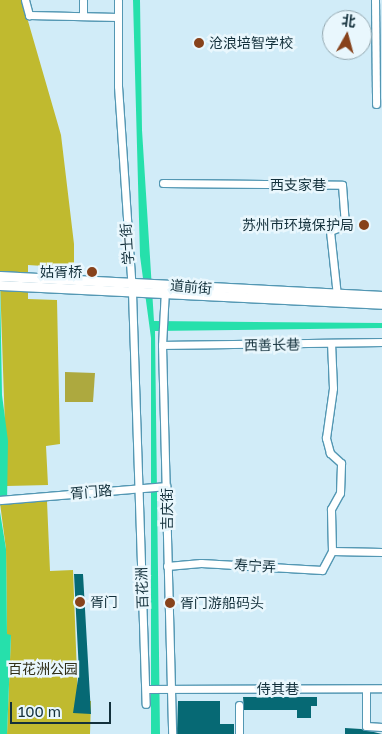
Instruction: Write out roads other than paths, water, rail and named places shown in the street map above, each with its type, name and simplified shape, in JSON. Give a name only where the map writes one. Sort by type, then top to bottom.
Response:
[{"type":"main road","name":"道前街","points":[[0,276],[17,281],[382,296]]},
{"type":"main road","name":"道前街","points":[[0,285],[17,281]]},
{"type":"main road","name":"道前街","points":[[165,288],[382,304]]},
{"type":"street","points":[[25,0],[29,15],[118,17]]},
{"type":"street","points":[[83,0],[83,16]]},
{"type":"street","name":"学士街","points":[[118,0],[135,287],[142,488]]},
{"type":"street","points":[[375,0],[376,104]]},
{"type":"street","name":"西支家巷","points":[[163,183],[342,185],[345,225],[330,231],[337,295]]},
{"type":"street","name":"吉庆街","points":[[165,288],[162,345],[168,659],[174,690],[172,734]]},
{"type":"street","name":"西善长巷","points":[[162,345],[382,342]]},
{"type":"street","points":[[331,343],[333,388],[326,438],[330,453],[341,462],[340,493],[331,509],[332,551],[382,552]]},
{"type":"street","name":"胥门路","points":[[0,500],[165,486]]},
{"type":"street","name":"百花洲","points":[[142,488],[146,704]]},
{"type":"street","name":"寿宁弄","points":[[167,566],[201,563],[322,570],[332,551]]},
{"type":"street","name":"侍其巷","points":[[147,689],[366,690],[382,688]]},
{"type":"street","points":[[366,690],[366,726],[382,727]]},
{"type":"street","points":[[239,705],[239,734]]},
{"type":"place","name":"沧浪培智学校","points":[[199,43]]},
{"type":"place","name":"苏州市环境保护局","points":[[364,225]]},
{"type":"place","name":"姑胥桥","points":[[92,272]]},
{"type":"place","name":"胥门","points":[[80,602]]},
{"type":"place","name":"胥门游船码头","points":[[170,603]]},
{"type":"park label","name":"百花洲公园","points":[[43,669]]}]
